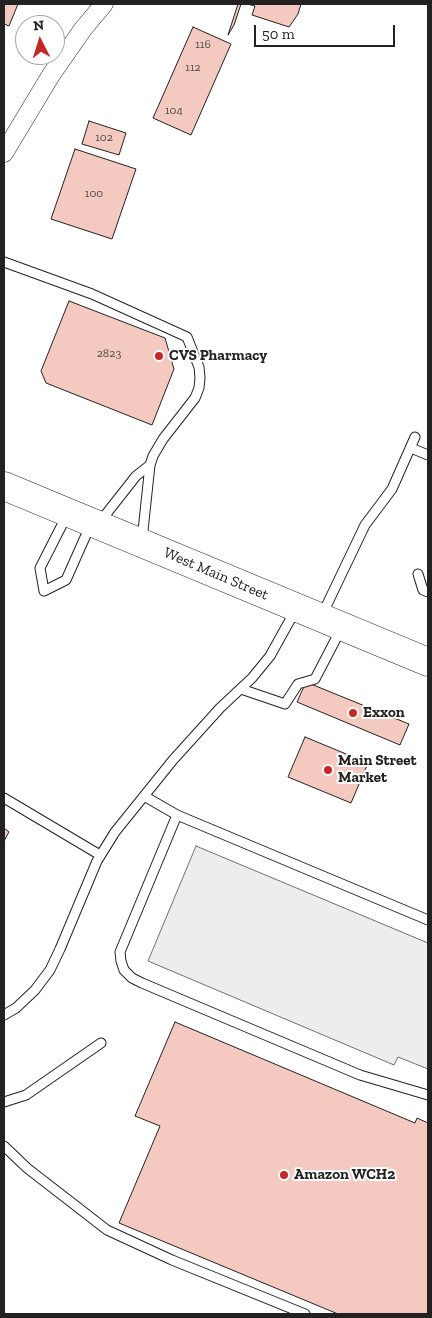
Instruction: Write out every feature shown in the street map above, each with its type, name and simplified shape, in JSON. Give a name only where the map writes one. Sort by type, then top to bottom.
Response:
[{"type":"main road","name":"West Main Street","points":[[4,486],[428,662]]},
{"type":"street","points":[[4,153],[51,75],[97,6]]},
{"type":"lane","points":[[4,262],[92,294],[187,337],[199,367],[199,388],[194,398],[163,439],[150,465],[142,543]]},
{"type":"lane","points":[[241,688],[285,704],[298,684],[314,679],[320,617],[365,525],[392,489],[415,437]]},
{"type":"lane","points":[[410,448],[428,455]]},
{"type":"lane","points":[[86,520],[66,580],[44,591],[40,568],[86,520],[150,465]]},
{"type":"lane","points":[[418,574],[423,590],[428,592]]},
{"type":"lane","points":[[4,1016],[16,1008],[35,990],[50,970],[100,855],[115,832],[185,747],[220,708],[252,678],[270,656],[320,617]]},
{"type":"lane","points":[[144,796],[177,815],[428,920]]},
{"type":"lane","points":[[4,798],[100,855]]},
{"type":"lane","points":[[177,815],[120,952],[124,970],[132,978],[142,983],[360,1075],[428,1095]]},
{"type":"lane","points":[[4,1102],[26,1095],[101,1043]]},
{"type":"lane","points":[[4,1146],[27,1168],[108,1230],[172,1260],[305,1314]]},
{"type":"shaded area","points":[[196,846],[428,943],[428,1069],[398,1057],[394,1065],[148,961]]},
{"type":"building","points":[[4,4],[18,4],[9,26],[4,24]]},
{"type":"building","points":[[238,4],[241,4],[234,25],[228,35]]},
{"type":"building","points":[[247,4],[301,4],[298,14],[289,27],[252,15],[255,6]]},
{"type":"building","points":[[193,27],[231,44],[191,135],[153,118]]},
{"type":"building","points":[[89,121],[126,133],[119,155],[82,144]]},
{"type":"building","points":[[75,149],[136,169],[112,239],[51,219]]},
{"type":"building","name":"CVS Pharmacy","points":[[69,301],[165,338],[174,369],[152,425],[46,383],[41,371]]},
{"type":"building","name":"Exxon","points":[[306,682],[409,724],[400,745],[297,702]]},
{"type":"building","name":"Main Street Market","points":[[305,737],[368,763],[351,803],[288,777]]},
{"type":"building","points":[[4,828],[9,832],[4,841]]},
{"type":"building","name":"Amazon WCH2","points":[[175,1022],[415,1123],[417,1118],[428,1123],[428,1314],[338,1314],[119,1223],[160,1126],[135,1116]]},
{"type":"place","name":"CVS Pharmacy","points":[[159,356]]},
{"type":"place","name":"Exxon","points":[[353,713]]},
{"type":"place","name":"Main Street Market","points":[[328,770]]},
{"type":"place","name":"Amazon WCH2","points":[[284,1175]]}]
